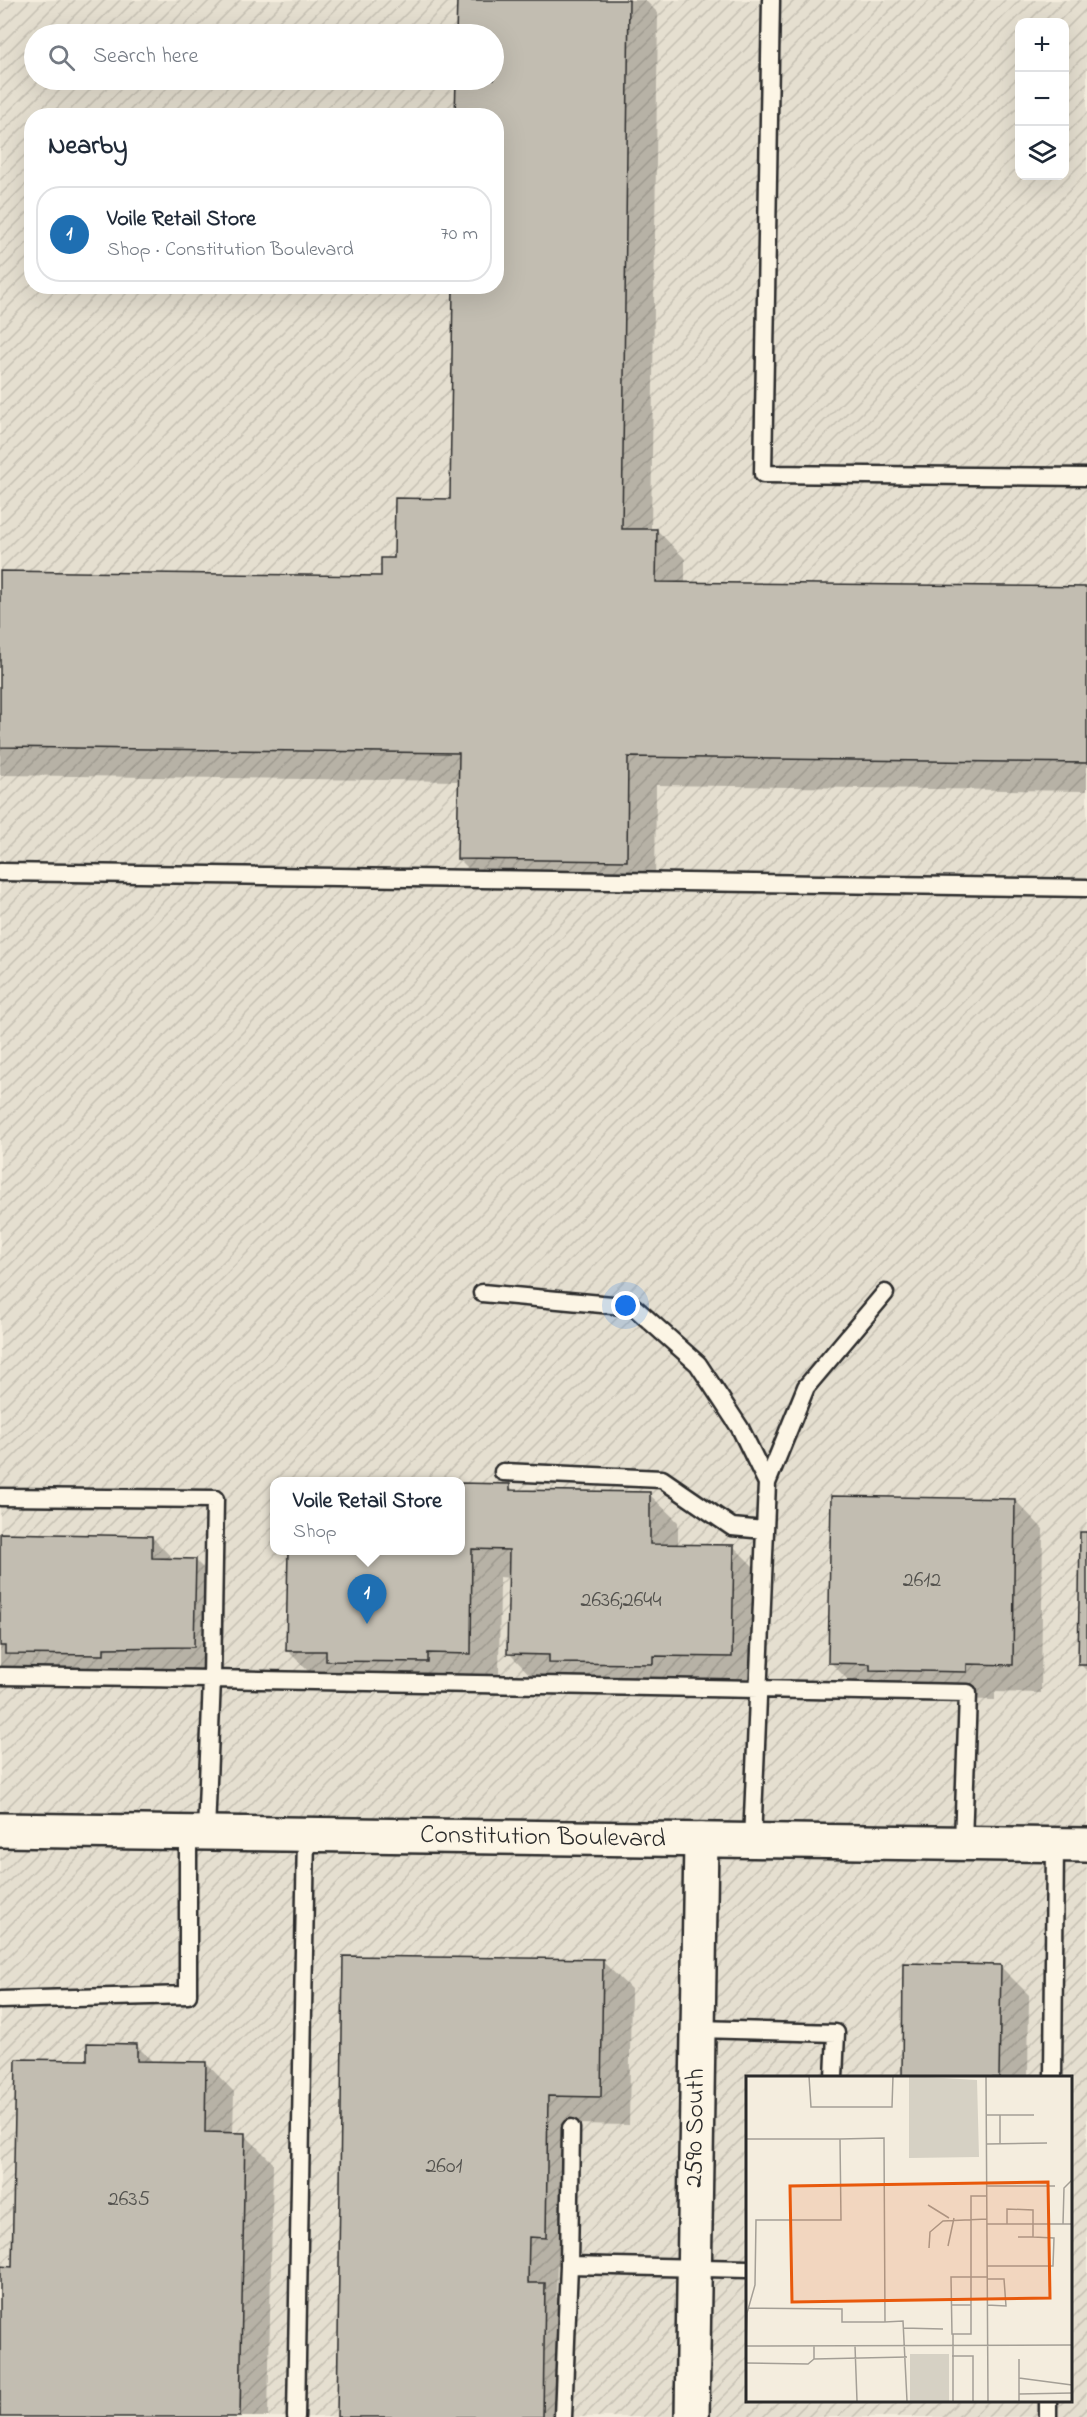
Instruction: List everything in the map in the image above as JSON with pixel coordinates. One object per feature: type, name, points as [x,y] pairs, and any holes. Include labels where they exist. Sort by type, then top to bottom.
[{"type":"street","name":"Constitution Boulevard","points":[[0,1830],[1071,1845]]},
{"type":"street","name":"2590 South","points":[[692,2417],[701,1840]]},
{"type":"lane","points":[[771,0],[763,474],[1087,477]]},
{"type":"lane","points":[[0,872],[1087,888]]},
{"type":"lane","points":[[482,1293],[634,1307],[698,1364],[740,1428],[767,1483]]},
{"type":"lane","points":[[752,1841],[767,1483],[806,1387],[885,1293]]},
{"type":"lane","points":[[503,1472],[662,1479],[732,1527],[764,1530]]},
{"type":"lane","points":[[0,1497],[215,1499],[212,1679],[197,1833],[188,1995],[0,2000]]},
{"type":"lane","points":[[0,1676],[968,1693],[963,1843]]},
{"type":"lane","points":[[296,2417],[306,1834]]},
{"type":"lane","points":[[1053,2076],[1071,1845]]},
{"type":"lane","points":[[698,2029],[836,2033],[834,2076]]},
{"type":"lane","points":[[563,2417],[569,2265],[571,2127]]},
{"type":"lane","points":[[569,2265],[746,2269]]},
{"type":"shaded area","points":[[0,0],[1087,0],[1087,2417],[0,2417]]},
{"type":"building","points":[[457,0],[629,0],[622,529],[657,529],[656,582],[1087,587],[1087,763],[628,757],[627,861],[457,859],[459,753],[0,747],[0,571],[381,576],[381,558],[394,558],[395,498],[450,499],[453,294],[504,294],[504,108],[455,108],[456,90],[504,90],[504,24],[456,24]]},
{"type":"building","points":[[465,1483],[510,1484],[510,1490],[650,1492],[650,1544],[734,1545],[732,1657],[653,1656],[653,1664],[549,1663],[549,1655],[507,1654],[509,1550],[472,1549],[471,1654],[428,1653],[428,1662],[326,1661],[326,1651],[286,1651],[288,1555],[465,1555]]},
{"type":"building","points":[[831,1496],[1015,1499],[1013,1665],[967,1664],[967,1672],[870,1670],[870,1664],[828,1663]]},
{"type":"building","points":[[1080,1532],[1087,1532],[1087,1665],[1078,1665]]},
{"type":"building","points":[[0,1533],[152,1536],[152,1558],[196,1559],[194,1647],[104,1648],[104,1655],[5,1654],[5,1646],[0,1646]]},
{"type":"building","points":[[343,1956],[603,1959],[601,2097],[548,2096],[546,2238],[529,2237],[528,2283],[545,2283],[543,2417],[337,2417]]},
{"type":"building","points":[[903,1963],[1001,1965],[999,2076],[902,2076]]},
{"type":"building","points":[[87,2043],[137,2044],[137,2061],[206,2062],[205,2132],[245,2133],[240,2417],[0,2417],[0,2266],[12,2267],[16,2059],[87,2060]]},
{"type":"place","name":"Voile Retail Store","points":[[367,1624]]}]
